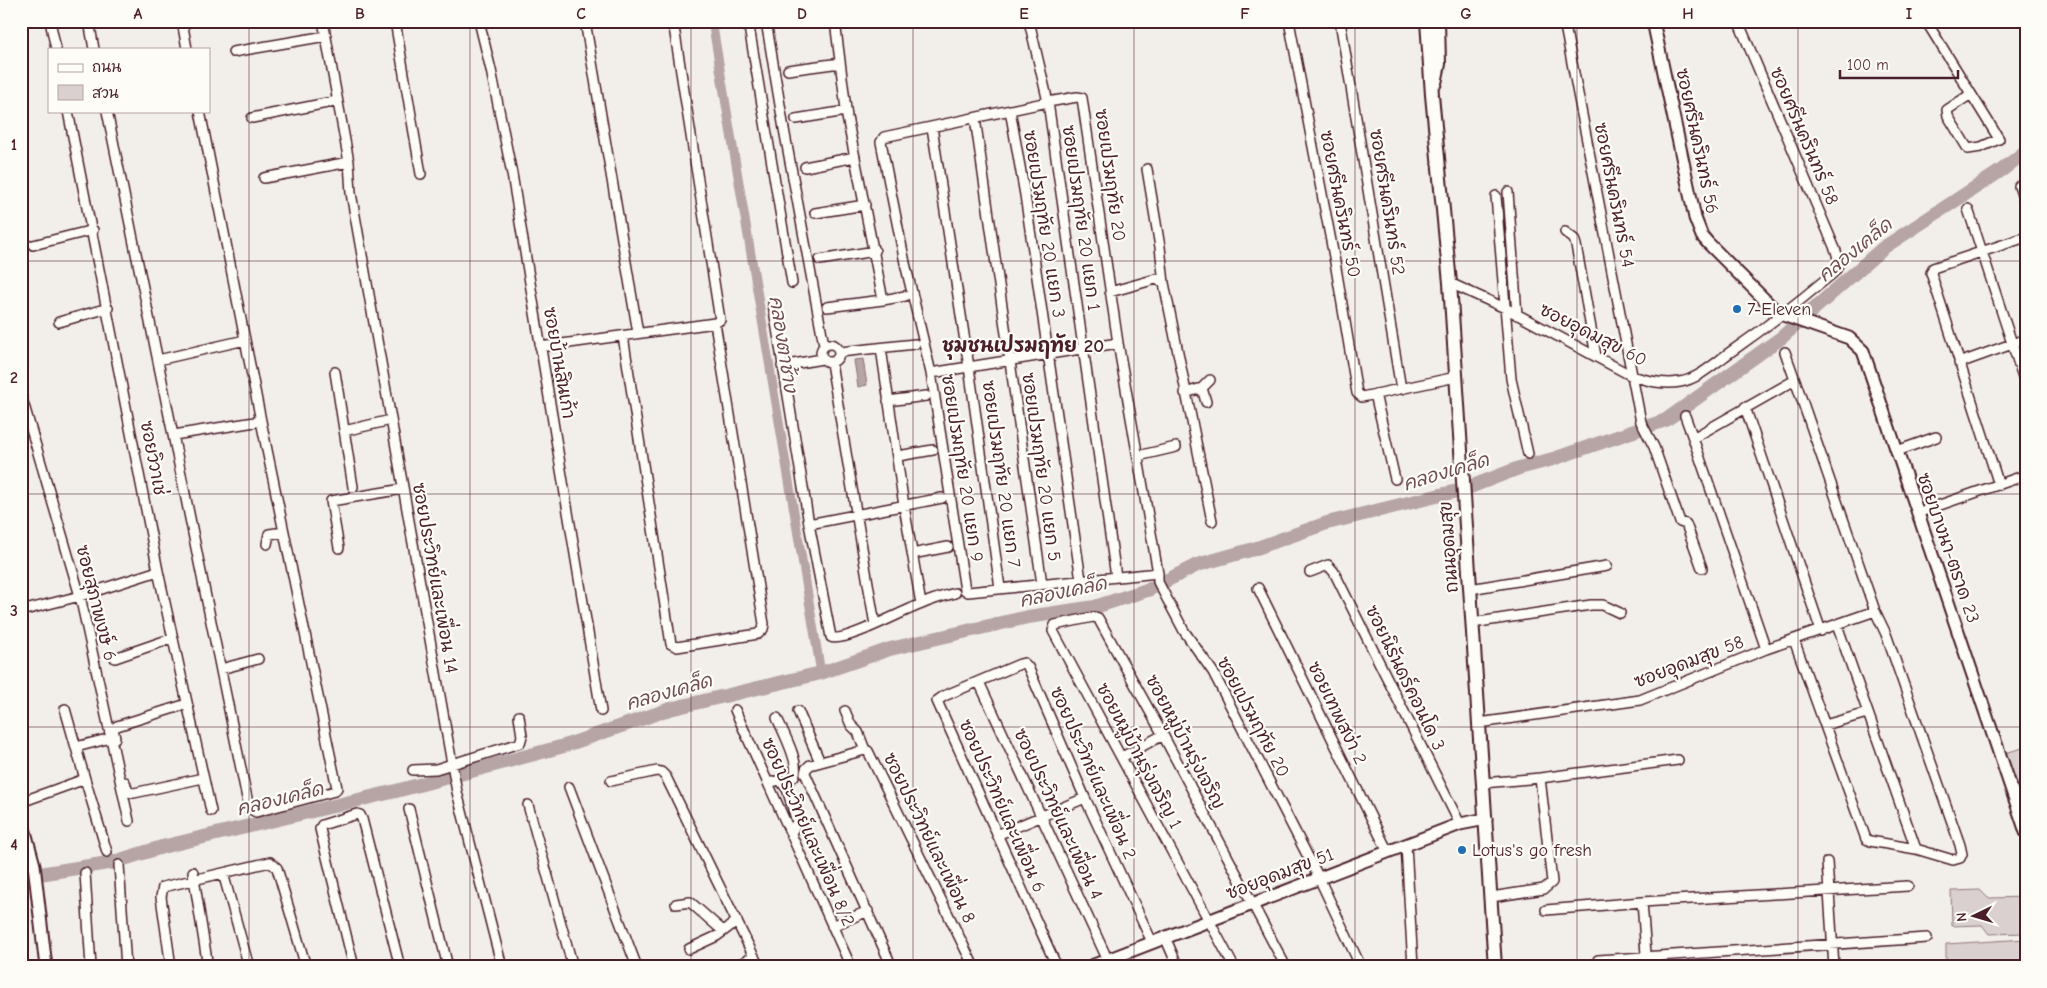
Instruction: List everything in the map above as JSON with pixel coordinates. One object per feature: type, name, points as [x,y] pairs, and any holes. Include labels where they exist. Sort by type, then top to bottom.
[{"type":"main road","name":"ถนนอุดมสุข","points":[[1420,21],[1424,69],[1432,95]]},
{"type":"main road","name":"ถนนอุดมสุข","points":[[1427,21],[1450,283],[1495,967]]},
{"type":"main road","name":"ถนนอุดมสุข","points":[[1432,95],[1438,74],[1438,21]]},
{"type":"street","points":[[50,21],[56,48]]},
{"type":"street","points":[[88,21],[94,48]]},
{"type":"street","points":[[182,21],[188,48]]},
{"type":"street","name":"ซอยประวิทย์และเพื่อน 14","points":[[323,21],[349,162],[351,193],[456,792],[502,967]]},
{"type":"street","points":[[395,21],[421,174]]},
{"type":"street","name":"ซอยบ้านสินเก้า","points":[[478,21],[492,70],[512,174],[602,711]]},
{"type":"street","points":[[585,21],[638,333]]},
{"type":"street","points":[[540,347],[715,323],[720,320],[673,21]]},
{"type":"street","points":[[748,21],[792,283]]},
{"type":"street","points":[[766,21],[824,345],[821,352],[826,361],[856,515],[874,625]]},
{"type":"street","points":[[782,22],[786,21]]},
{"type":"street","points":[[835,21],[846,111],[875,251],[883,300]]},
{"type":"street","name":"ซอยเปรมฤทัย 20 แยก 1","points":[[1029,21],[1048,102],[1116,577]]},
{"type":"street","name":"ซอยศรีนครินทร์ 50","points":[[1290,21],[1335,262],[1357,394],[1362,396],[1376,394]]},
{"type":"street","name":"ซอยศรีนครินทร์ 52","points":[[1340,21],[1401,388]]},
{"type":"street","name":"ซอยศรีนครินทร์ 54","points":[[1564,21],[1641,422],[1644,432],[1654,447],[1680,522],[1686,524],[1702,568]]},
{"type":"street","name":"ซอยศรีนครินทร์ 56","points":[[1653,21],[1698,228],[1708,243],[1774,309],[1787,317]]},
{"type":"street","name":"ซอยศรีนครินทร์ 58","points":[[1738,21],[1836,252],[1838,264]]},
{"type":"street","points":[[1926,21],[1972,94],[1999,138],[1981,147],[1968,149],[1948,116],[1947,110],[1972,94]]},
{"type":"street","points":[[234,52],[326,36]]},
{"type":"street","points":[[788,70],[840,63]]},
{"type":"street","name":"ซอยเปรมฤทัย 20","points":[[881,142],[884,137],[1048,102],[1077,97],[1082,100],[1118,343],[1159,581],[1184,630],[1213,672],[1319,878],[1361,967]]},
{"type":"street","points":[[252,118],[337,101]]},
{"type":"street","name":"ซอยเปรมฤทัย 20 แยก 3","points":[[1010,110],[1081,580]]},
{"type":"street","points":[[796,118],[846,111]]},
{"type":"street","name":"ซอยวิวาเช่","points":[[68,112],[93,230],[158,571],[210,811]]},
{"type":"street","points":[[107,112],[249,808],[256,812],[336,791],[337,786],[261,422],[200,112]]},
{"type":"street","name":"ซอยเปรมฤทัย 20 แยก 5","points":[[975,118],[1042,584]]},
{"type":"street","name":"ซอยเปรมฤทัย 20 แยก 7","points":[[932,127],[969,367],[1000,588]]},
{"type":"street","name":"ซอยเปรมฤทัย 20 แยก 9","points":[[881,142],[905,263],[931,373],[964,588],[968,592],[1000,588]]},
{"type":"street","points":[[805,166],[855,157]]},
{"type":"street","points":[[264,178],[349,162]]},
{"type":"street","points":[[1147,169],[1164,283],[1212,521]]},
{"type":"street","points":[[2019,186],[2026,207]]},
{"type":"street","points":[[1508,192],[1518,315]]},
{"type":"street","points":[[1496,196],[1511,379],[1528,454]]},
{"type":"street","points":[[815,213],[865,205]]},
{"type":"street","points":[[1968,209],[2026,386]]},
{"type":"street","points":[[33,245],[93,230]]},
{"type":"street","points":[[1565,232],[1574,239],[1576,245],[1596,356]]},
{"type":"street","points":[[1999,485],[1930,273],[1933,268],[2026,237]]},
{"type":"street","points":[[820,260],[875,251]]},
{"type":"street","name":"ซอยอุดมสุข 60","points":[[1450,283],[1518,315],[1632,376],[1651,382],[1669,383],[1688,380],[1787,317],[1837,269],[1838,264]]},
{"type":"street","points":[[1110,292],[1156,279],[1164,283]]},
{"type":"street","points":[[827,307],[905,296]]},
{"type":"street","points":[[772,304],[809,524],[831,637],[838,639],[921,604],[955,592]]},
{"type":"street","points":[[59,322],[108,308]]},
{"type":"street","name":"ซอยบางนา-ตราด 23","points":[[1787,317],[1850,338],[1863,350],[2026,832]]},
{"type":"street","points":[[623,336],[671,644],[677,647],[758,634],[764,624],[715,323]]},
{"type":"street","points":[[1959,362],[2026,339]]},
{"type":"street","points":[[158,360],[245,340]]},
{"type":"street","points":[[931,373],[1118,343]]},
{"type":"street","points":[[824,345],[834,344],[840,352]]},
{"type":"street","points":[[840,352],[915,344]]},
{"type":"street","points":[[881,348],[904,506],[921,604]]},
{"type":"street","points":[[782,366],[836,361],[840,352]]},
{"type":"street","points":[[1785,352],[1875,611],[1886,634],[1923,734],[1960,845],[1962,854],[1960,858],[1953,860],[1916,848],[1870,841],[1866,838],[1794,640]]},
{"type":"street","points":[[335,372],[353,487]]},
{"type":"street","points":[[1395,479],[1376,394],[1456,377]]},
{"type":"street","points":[[1185,393],[1202,388],[1210,380]]},
{"type":"street","points":[[1693,438],[1795,380]]},
{"type":"street","points":[[1202,388],[1206,402]]},
{"type":"street","name":"ซอยสุภาพงษ์ 6","points":[[21,395],[80,596],[129,821]]},
{"type":"street","points":[[888,400],[926,396]]},
{"type":"street","points":[[1745,407],[1821,631]]},
{"type":"street","points":[[1685,416],[1766,649]]},
{"type":"street","points":[[344,431],[391,420]]},
{"type":"street","points":[[174,435],[261,422]]},
{"type":"street","points":[[1897,451],[1936,437]]},
{"type":"street","points":[[1138,456],[1176,447]]},
{"type":"street","points":[[898,456],[933,450]]},
{"type":"street","points":[[1917,512],[2026,475]]},
{"type":"street","points":[[339,548],[331,501],[403,489]]},
{"type":"street","points":[[809,524],[942,498]]},
{"type":"street","points":[[268,544],[269,534],[284,532]]},
{"type":"street","points":[[912,554],[948,547]]},
{"type":"street","name":"ซอยนิรันดร์คอนโด 3","points":[[1310,572],[1328,565],[1334,572],[1460,824]]},
{"type":"street","points":[[1470,589],[1607,566]]},
{"type":"street","points":[[21,611],[80,596],[158,571]]},
{"type":"street","points":[[1000,588],[1116,577],[1159,581]]},
{"type":"street","name":"ซอยเทพสง่า 2","points":[[1258,588],[1388,852]]},
{"type":"street","points":[[1472,623],[1591,605],[1603,605],[1620,613]]},
{"type":"street","name":"ซอยอุดมสุข 58","points":[[1479,723],[1640,700],[1766,649],[1875,611]]},
{"type":"street","name":"ซอยหมู่บ้านรุ่งเจริญ","points":[[1075,620],[1092,617],[1098,618],[1163,735],[1286,967]]},
{"type":"street","name":"ซอยหมู่บ้านรุ่งเจริญ 1","points":[[1075,620],[1055,624],[1053,631],[1234,967]]},
{"type":"street","points":[[1837,625],[1916,848]]},
{"type":"street","points":[[115,658],[173,638]]},
{"type":"street","points":[[221,669],[258,659]]},
{"type":"street","name":"ซอยประวิทย์และเพื่อน 2","points":[[979,682],[1013,666],[1024,663],[1026,665],[1152,942]]},
{"type":"street","name":"ซอยประวิทย์และเพื่อน 4","points":[[979,682],[1109,963]]},
{"type":"street","name":"ซอยประวิทย์และเพื่อน 6","points":[[979,682],[944,696],[937,701],[1057,967]]},
{"type":"street","points":[[187,704],[117,726],[113,729],[115,741],[128,792],[134,793],[203,778]]},
{"type":"street","points":[[65,710],[107,852]]},
{"type":"street","name":"ซอยประวิทย์และเพื่อน 8/2","points":[[735,710],[850,967]]},
{"type":"street","points":[[798,711],[820,762],[806,768],[806,776],[892,967]]},
{"type":"street","points":[[845,711],[851,725],[858,732],[865,750]]},
{"type":"street","points":[[1825,725],[1868,713]]},
{"type":"street","points":[[413,770],[428,770],[452,765],[520,743],[522,736],[519,716]]},
{"type":"street","points":[[776,718],[794,756],[796,767],[794,775],[785,784]]},
{"type":"street","points":[[1122,757],[1163,735]]},
{"type":"street","points":[[76,747],[111,738]]},
{"type":"street","name":"ซอยประวิทย์และเพื่อน 8","points":[[820,762],[865,750],[868,751],[974,967]]},
{"type":"street","points":[[1484,783],[1540,778],[1678,760]]},
{"type":"street","points":[[611,781],[653,772],[661,772],[663,774],[760,967]]},
{"type":"street","points":[[1491,898],[1544,890],[1552,882],[1540,778]]},
{"type":"street","points":[[21,802],[84,779]]},
{"type":"street","points":[[768,783],[777,779],[785,784],[797,822],[791,833]]},
{"type":"street","points":[[569,787],[637,967]]},
{"type":"street","points":[[997,835],[1085,798]]},
{"type":"street","points":[[528,805],[573,967]]},
{"type":"street","points":[[409,808],[448,967]]},
{"type":"street","points":[[354,967],[320,829],[322,825],[357,814],[360,815],[400,967]]},
{"type":"street","points":[[21,817],[34,865],[46,967]]},
{"type":"street","name":"ซอยอุดมสุข 51","points":[[1088,967],[1109,963],[1152,942],[1460,824],[1486,819]]},
{"type":"street","points":[[1406,845],[1413,967]]},
{"type":"street","points":[[171,967],[161,892],[163,887],[194,876],[223,873],[270,862],[277,868],[306,967]]},
{"type":"street","points":[[1827,862],[1834,967]]},
{"type":"street","points":[[119,865],[126,967]]},
{"type":"street","points":[[85,873],[91,967]]},
{"type":"street","points":[[223,873],[249,967]]},
{"type":"street","points":[[194,876],[208,967]]},
{"type":"street","points":[[1546,910],[1642,902],[1908,886]]},
{"type":"street","points":[[676,904],[690,902],[723,931]]},
{"type":"street","points":[[1642,902],[1647,967]]},
{"type":"street","points":[[832,926],[868,911]]},
{"type":"street","points":[[689,949],[717,936],[737,921]]},
{"type":"street","points":[[1165,937],[1178,967]]},
{"type":"street","points":[[1598,960],[1927,938]]},
{"type":"street","points":[[735,967],[754,956]]},
{"type":"green space","points":[[2026,747],[2026,780],[2016,783],[2005,753]]},
{"type":"green space","points":[[1980,890],[1988,898],[2026,897],[2026,933],[1989,934],[1982,925],[1952,926],[1951,891]]},
{"type":"green space","points":[[2026,939],[2026,967],[1946,967],[1946,944]]},
{"type":"shaded area","points":[[863,359],[867,385],[858,387],[854,360]]},
{"type":"waterway","name":"คลองตาช้าง","points":[[712,21],[821,673]]},
{"type":"waterway","name":"คลองเคล็ด","points":[[21,877],[114,862],[162,847],[396,791],[564,746],[670,709],[821,673],[890,649],[1028,617],[1095,607],[1150,589],[1197,565],[1254,549],[1327,523],[1465,489],[1519,468],[1553,459],[1666,420],[1781,338],[1883,248],[2002,170],[2026,151]]},
{"type":"place","name":"7-Eleven","points":[[1737,309]]},
{"type":"place","name":"Lotus's go fresh","points":[[1462,850]]},
{"type":"district","name":"ชุมชนเปรมฤทัย 20","points":[[1023,346]]}]
